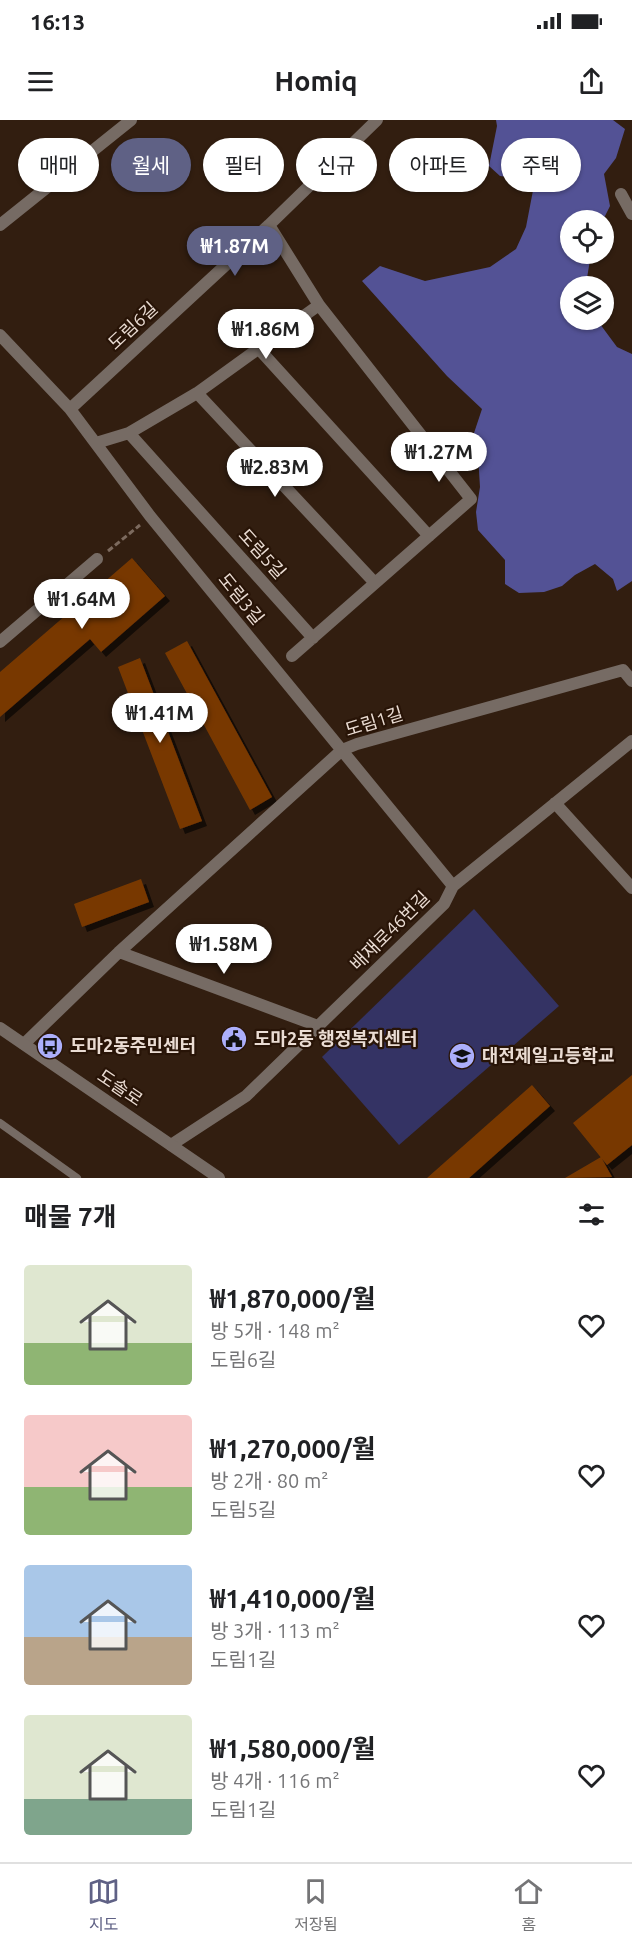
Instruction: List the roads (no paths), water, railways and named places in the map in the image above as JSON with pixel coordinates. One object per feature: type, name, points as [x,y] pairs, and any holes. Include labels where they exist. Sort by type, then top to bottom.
[{"type":"street","points":[[0,225],[131,120]]},
{"type":"street","name":"도림6길","points":[[70,409],[269,225],[377,120]]},
{"type":"street","points":[[621,194],[632,214]]},
{"type":"street","points":[[269,225],[319,305],[471,499],[292,656]]},
{"type":"street","points":[[96,443],[129,433],[197,393],[319,305]]},
{"type":"street","name":"도림3길","points":[[0,335],[70,409],[150,516],[453,886]]},
{"type":"street","points":[[258,348],[429,536]]},
{"type":"street","points":[[197,393],[375,583]]},
{"type":"street","name":"도림5길","points":[[129,433],[313,638]]},
{"type":"street","points":[[0,642],[97,560]]},
{"type":"street","name":"도림1길","points":[[24,1044],[119,952],[342,750],[623,670],[632,681]]},
{"type":"street","name":"배재로46번길","points":[[171,1146],[246,1096],[444,904],[453,886],[632,741]]},
{"type":"street","points":[[555,803],[632,888]]},
{"type":"street","points":[[119,952],[318,1026]]},
{"type":"street","name":"도솔로","points":[[0,1028],[219,1178]]},
{"type":"lane","points":[[0,1123],[77,1178]]},
{"type":"place","name":"도마2동 행정복지센터","points":[[234,1039]]},
{"type":"place","name":"도마2동주민센터","points":[[50,1046]]},
{"type":"place","name":"대전제일고등학교","points":[[462,1056]]}]
